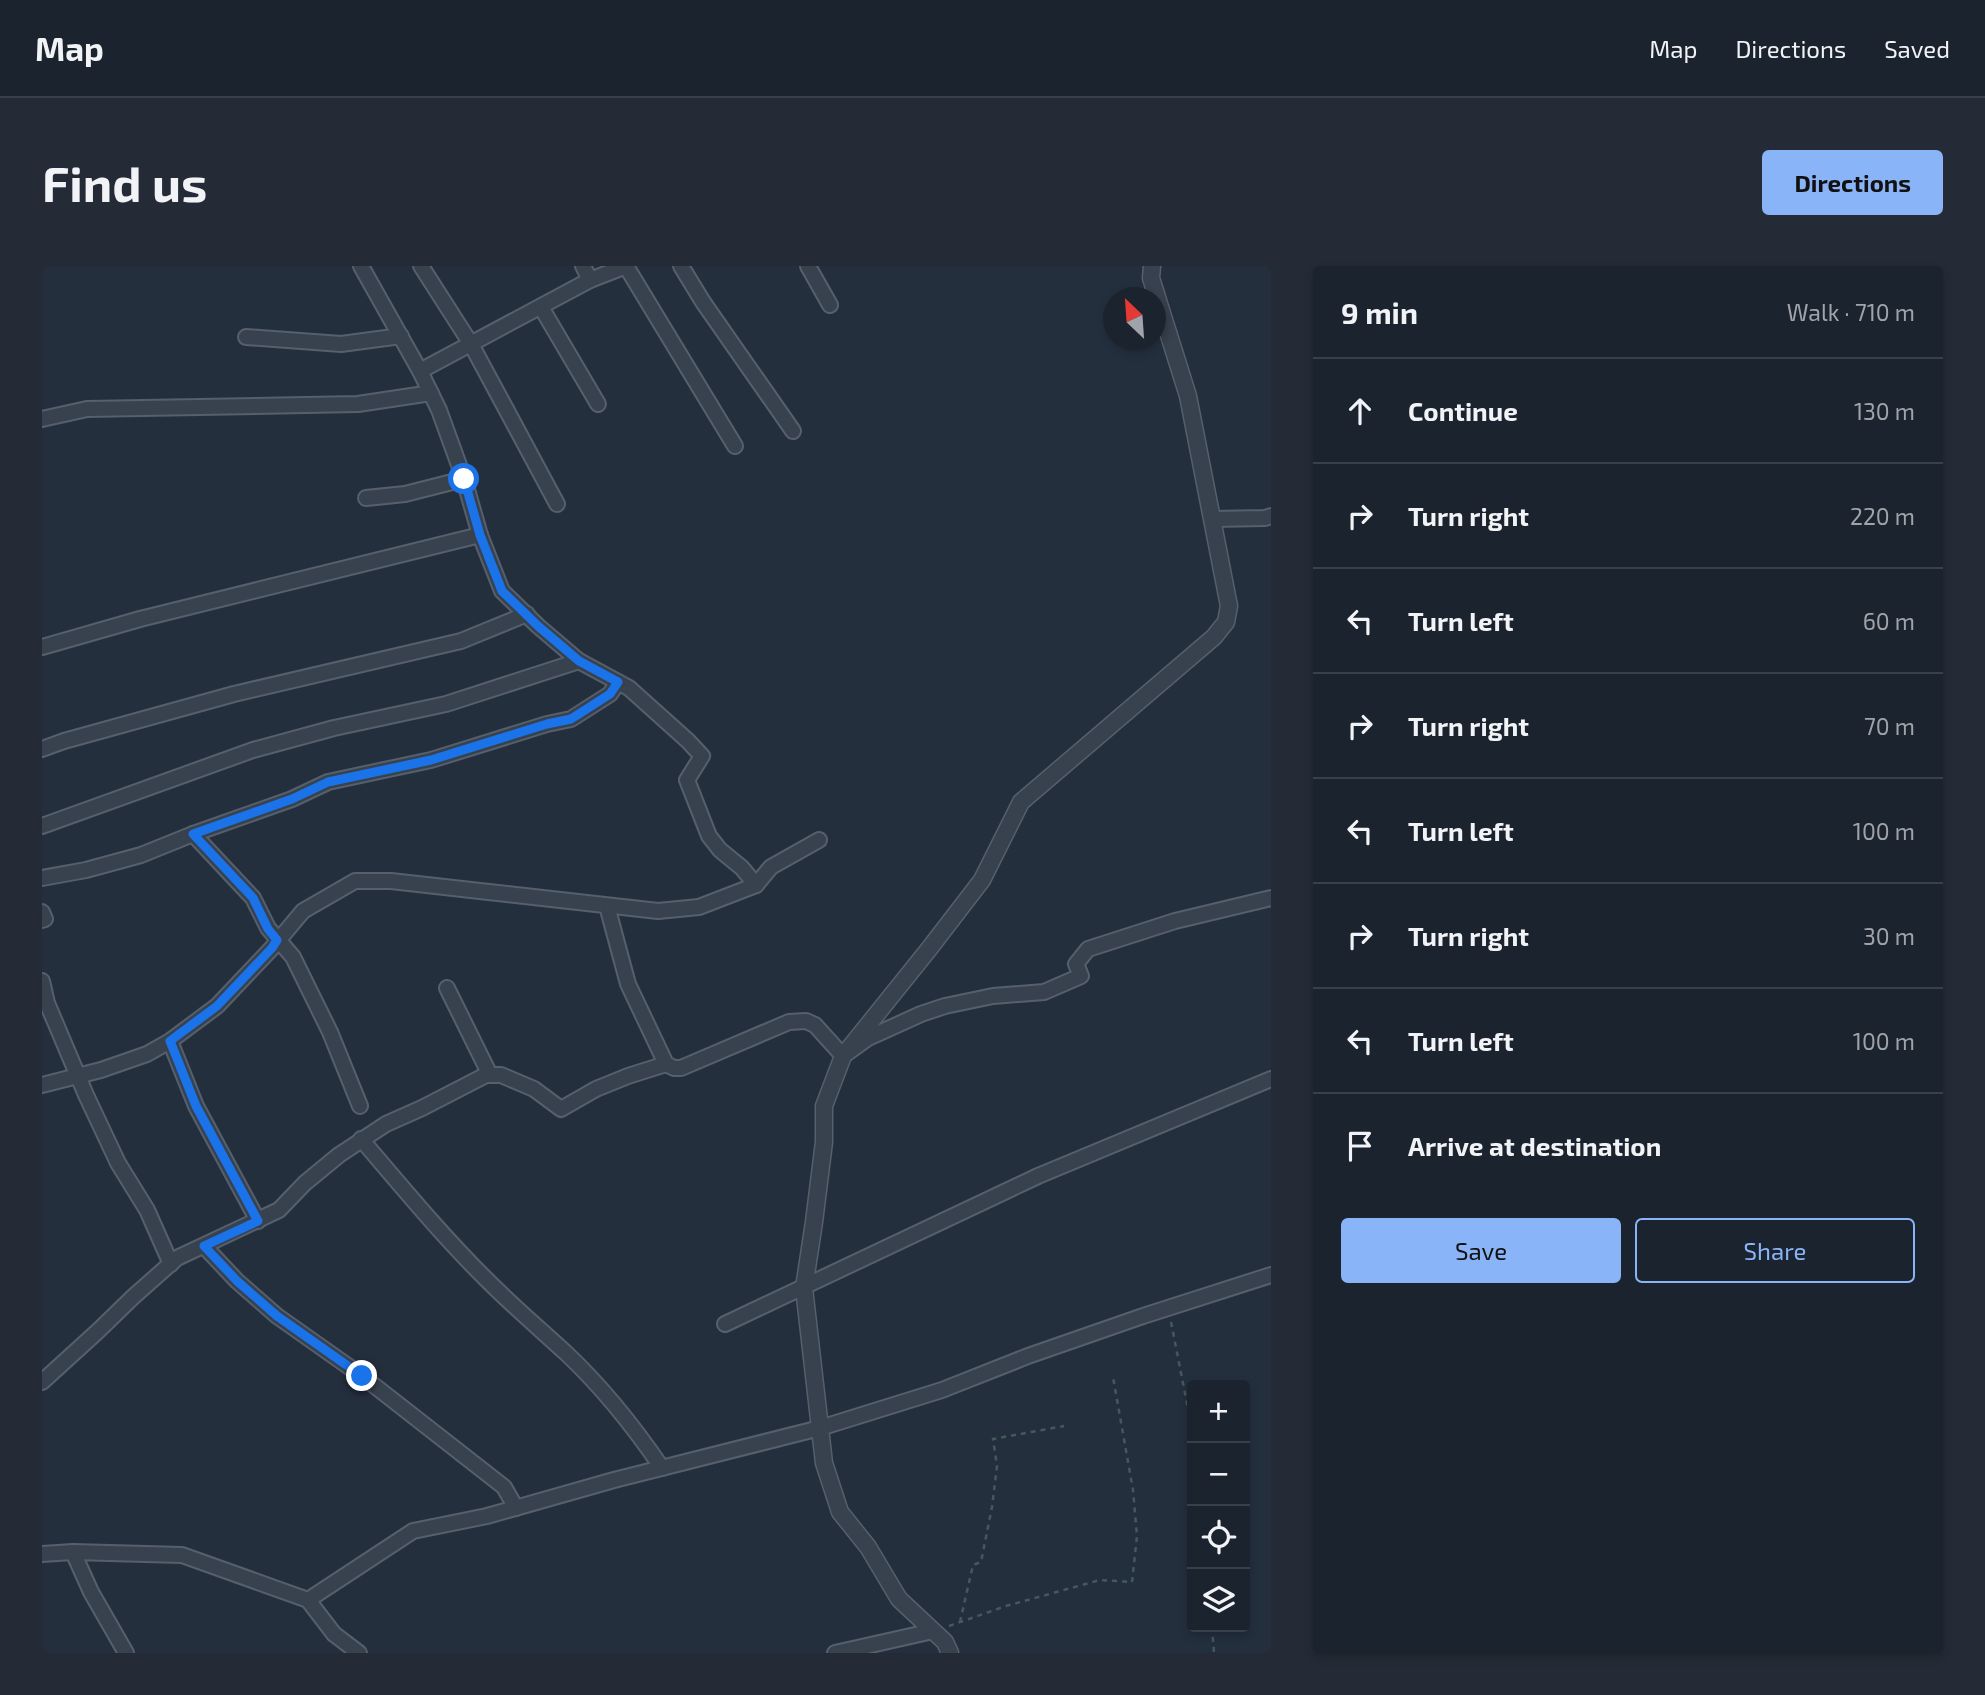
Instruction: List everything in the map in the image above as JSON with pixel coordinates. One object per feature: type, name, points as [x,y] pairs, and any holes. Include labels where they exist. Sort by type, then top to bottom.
[{"type":"street","points":[[362,266],[439,411],[464,479],[480,535],[502,591],[579,661],[629,688],[702,756],[687,780],[709,836],[756,885]]},
{"type":"street","points":[[421,266],[471,344],[558,504]]},
{"type":"street","points":[[583,266],[590,280]]},
{"type":"street","points":[[420,371],[590,280],[626,266],[735,446]]},
{"type":"street","points":[[681,266],[793,431]]},
{"type":"street","points":[[808,266],[830,305]]},
{"type":"street","points":[[950,1653],[945,1642],[899,1599],[868,1547],[840,1511],[824,1463],[804,1288],[824,1142],[824,1106],[842,1056],[982,880],[1021,802],[1214,637],[1226,622],[1229,606],[1188,396],[1150,278],[1152,266]]},
{"type":"street","points":[[541,307],[598,404]]},
{"type":"street","points":[[246,337],[341,344],[401,336]]},
{"type":"street","points":[[42,419],[87,409],[358,404],[431,393]]},
{"type":"street","points":[[366,498],[405,494],[464,479]]},
{"type":"street","points":[[1212,519],[1271,516]]},
{"type":"street","points":[[42,648],[140,619],[480,535]]},
{"type":"street","points":[[42,750],[64,741],[234,694],[461,642],[527,614]]},
{"type":"street","points":[[42,826],[253,750],[334,728],[446,704],[579,661]]},
{"type":"street","points":[[42,878],[86,870],[141,855],[292,799],[328,782],[431,760],[571,719],[610,694],[618,682]]},
{"type":"street","points":[[193,834],[253,898],[268,929],[293,957],[330,1031],[359,1106]]},
{"type":"street","points":[[42,1085],[147,1054],[170,1041],[217,1006],[303,911],[355,881],[391,881],[658,911],[699,908],[756,885],[771,867],[819,840]]},
{"type":"street","points":[[842,1056],[868,1038],[921,1014],[993,996],[1044,992],[1081,976],[1076,964],[1088,949],[1175,921],[1271,898]]},
{"type":"street","points":[[607,906],[628,984],[666,1064]]},
{"type":"street","points":[[42,912],[45,919],[42,920]]},
{"type":"street","points":[[42,981],[47,1003],[86,1095],[118,1163],[147,1210],[171,1264]]},
{"type":"street","points":[[447,988],[490,1075]]},
{"type":"street","points":[[42,1382],[177,1258],[279,1210],[305,1183],[361,1139],[486,1075],[501,1075],[534,1089],[561,1110],[607,1085],[666,1064],[681,1068],[789,1022],[806,1021],[815,1025],[842,1056]]},
{"type":"street","points":[[170,1041],[196,1106],[258,1221]]},
{"type":"street","points":[[725,1324],[1038,1176],[1271,1079]]},
{"type":"street","points":[[361,1139],[440,1232],[604,1392],[662,1468]]},
{"type":"street","points":[[204,1246],[237,1281],[277,1316],[362,1376],[504,1487],[516,1508]]},
{"type":"street","points":[[308,1600],[413,1531],[487,1516],[820,1427],[942,1390],[1028,1356],[1271,1275]]},
{"type":"street","points":[[73,1552],[91,1592],[126,1653]]},
{"type":"street","points":[[42,1554],[73,1552],[182,1555],[308,1600],[334,1634],[359,1653]]},
{"type":"street","points":[[835,1653],[933,1631]]},
{"type":"path","points":[[1168,1308],[1187,1404]]},
{"type":"path","points":[[933,1631],[1006,1606],[1100,1580],[1132,1582],[1137,1536],[1133,1490],[1113,1377]]},
{"type":"path","points":[[960,1622],[973,1565],[981,1562],[992,1507],[998,1466],[993,1439],[1064,1426]]},
{"type":"path","points":[[1212,1632],[1214,1653]]},
{"type":"route","points":[[362,1376],[277,1316],[237,1281],[204,1246],[258,1221],[196,1106],[170,1041],[217,1006],[277,940],[268,929],[253,898],[193,834],[292,799],[328,782],[431,760],[571,719],[610,694],[618,682],[579,661],[502,591],[480,535],[464,479]]}]
